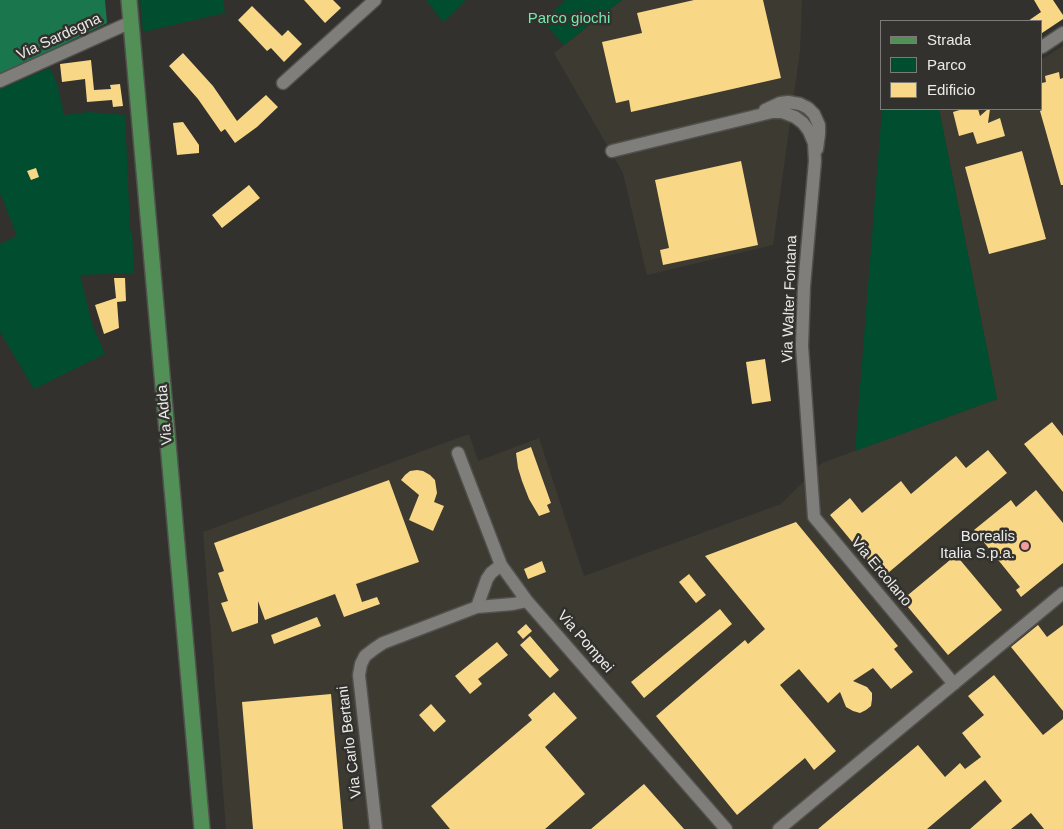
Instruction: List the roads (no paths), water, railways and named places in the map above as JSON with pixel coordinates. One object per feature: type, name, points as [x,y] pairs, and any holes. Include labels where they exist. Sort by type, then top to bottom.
[{"type":"main road","name":"Via Adda","points":[[129,0],[202,829]]},
{"type":"street","points":[[283,83],[375,0]]},
{"type":"street","name":"Via Sardegna","points":[[0,81],[131,22]]},
{"type":"street","points":[[1043,46],[1063,33]]},
{"type":"street","name":"Via Walter Fontana","points":[[612,151],[754,116],[786,102],[797,103],[808,108],[816,117],[819,139],[815,161],[804,286],[802,346],[811,469]]},
{"type":"street","name":"Via Pompei","points":[[458,452],[500,565],[527,601],[726,829]]},
{"type":"street","name":"Via Ercolano","points":[[811,469],[814,517],[954,684]]},
{"type":"street","points":[[477,607],[487,578],[500,565]]},
{"type":"street","points":[[779,829],[1063,593]]},
{"type":"street","name":"Via Carlo Bertani","points":[[376,829],[359,675],[360,664],[366,656],[382,643],[477,607],[527,601]]},
{"type":"place","name":"Borealis Italia S.p.a.","points":[[1025,546]]},
{"type":"park label","name":"Parco giochi","points":[[569,19]]}]
